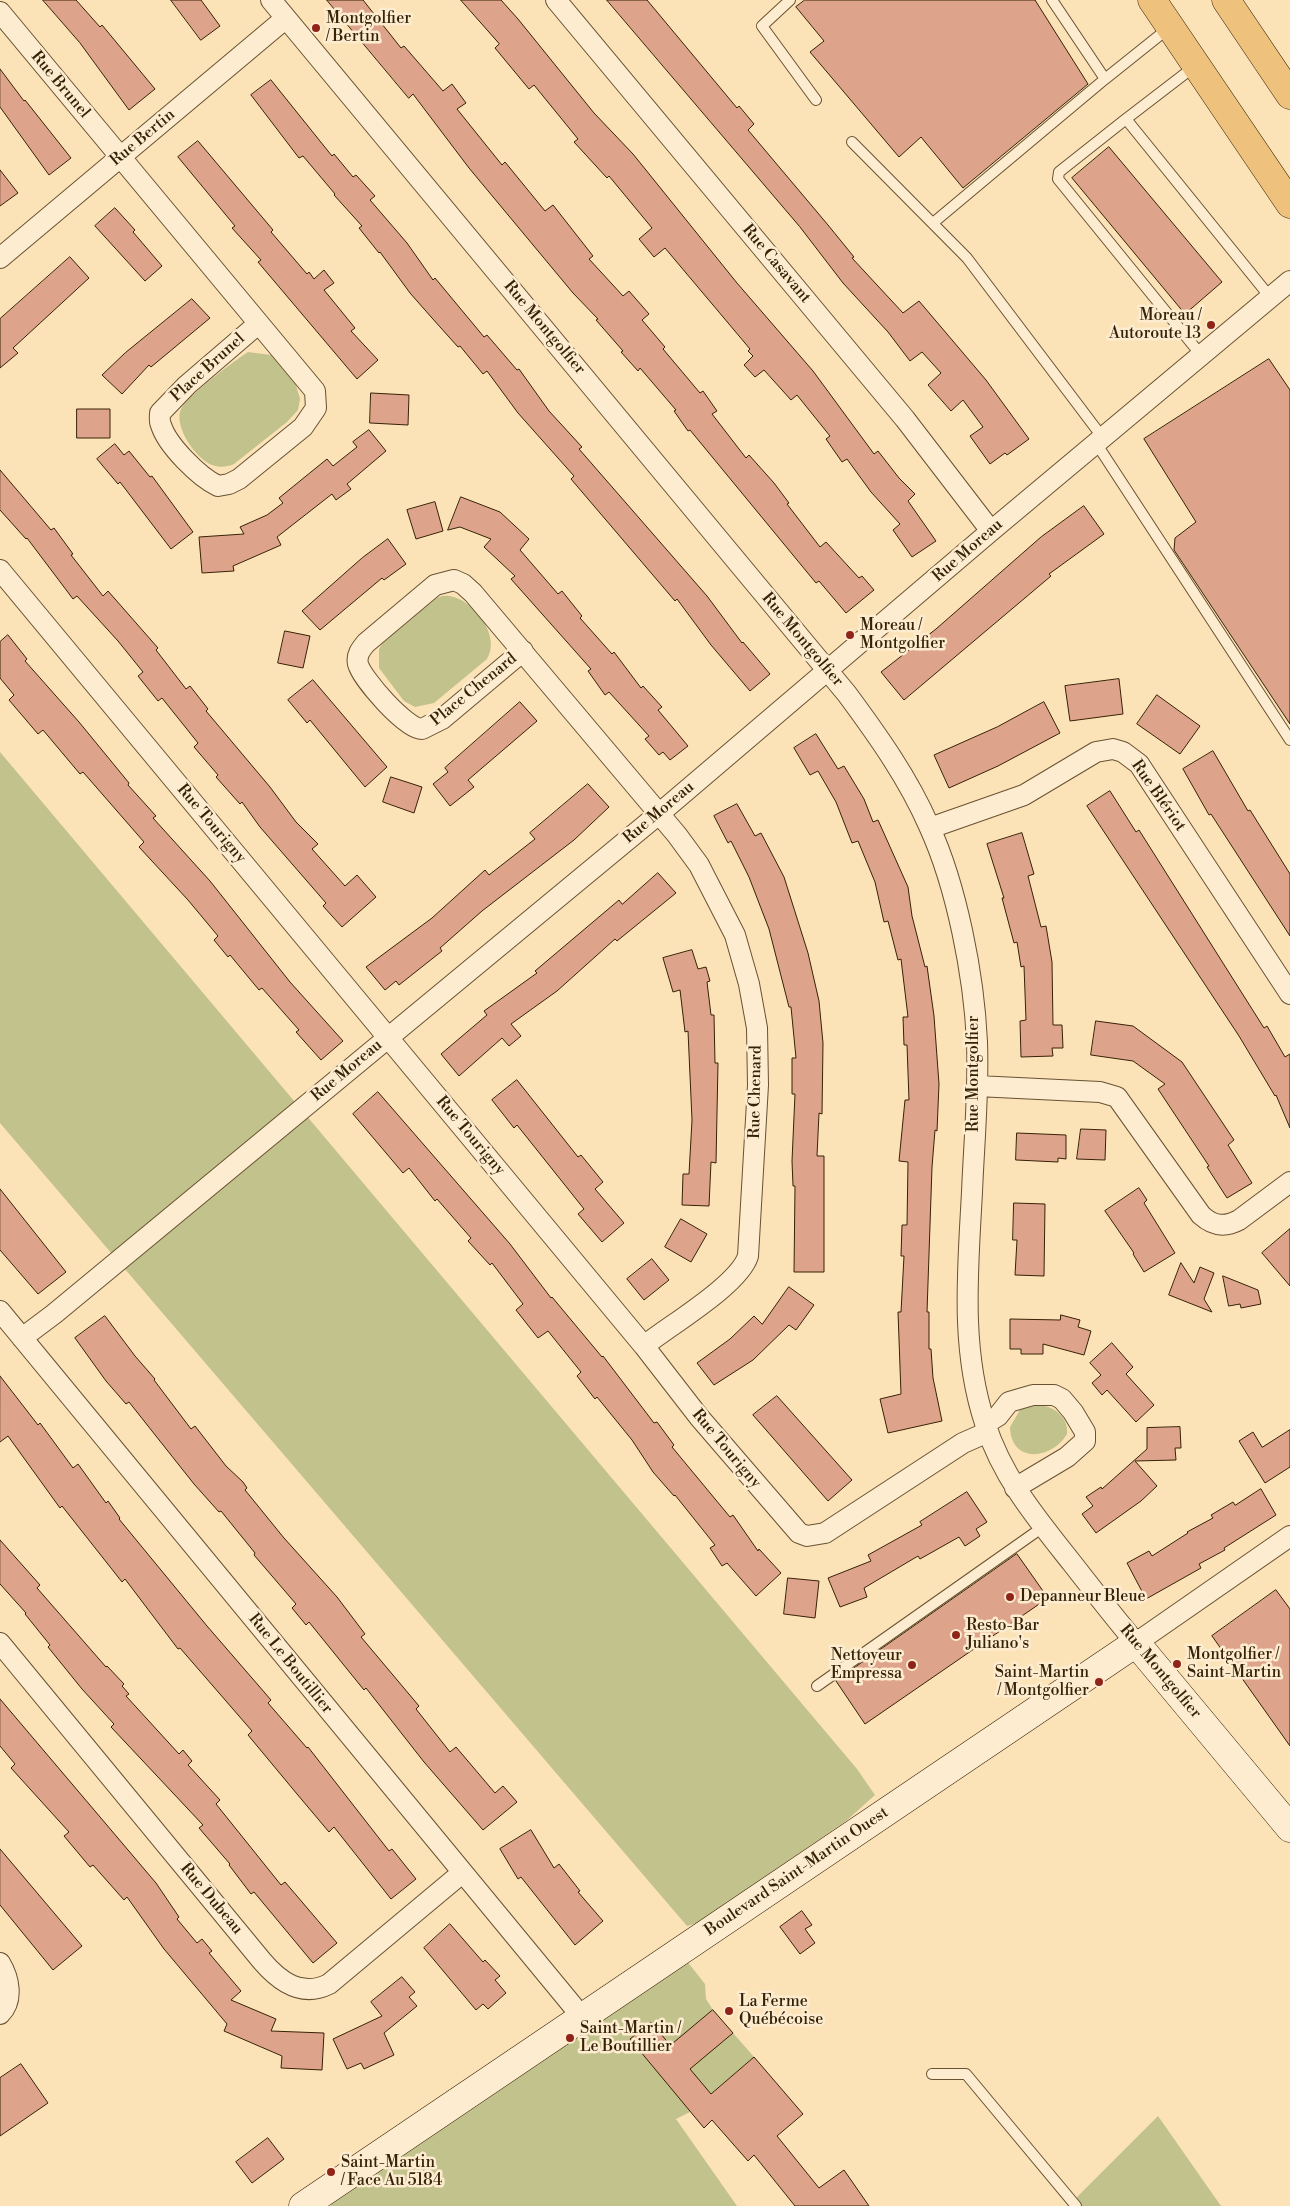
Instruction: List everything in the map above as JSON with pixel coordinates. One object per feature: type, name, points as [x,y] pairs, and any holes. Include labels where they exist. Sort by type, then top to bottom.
[{"type":"main road","points":[[1152,0],[1290,204]]},
{"type":"main road","points":[[1226,0],[1290,95]]},
{"type":"main road","name":"Rue Montgolfier","points":[[1136,1643],[1290,1828]]},
{"type":"main road","name":"Boulevard Saint-Martin Ouest","points":[[303,2206],[1136,1643]]},
{"type":"street","name":"Rue Montgolfier","points":[[271,0],[828,671],[890,754],[930,828],[955,904],[967,959],[975,1016],[977,1086],[968,1279],[968,1322],[972,1365],[987,1428],[1015,1488],[1043,1527],[1136,1643]]},
{"type":"street","name":"Rue Casavant","points":[[556,0],[905,419],[991,531]]},
{"type":"street","name":"Rue Brunel","points":[[0,12],[121,157]]},
{"type":"street","name":"Rue Bertin","points":[[0,258],[286,18]]},
{"type":"street","name":"Place Brunel","points":[[121,157],[258,324],[315,390],[316,408],[303,427],[239,479],[229,484],[218,486],[202,476],[172,444],[160,424],[160,413],[187,384],[258,324]]},
{"type":"street","name":"Rue Moreau","points":[[22,1338],[279,1129],[660,813],[991,531],[1290,281]]},
{"type":"street","name":"Rue Tourigny","points":[[0,570],[644,1346],[699,1417],[778,1511],[803,1536],[825,1533],[987,1428]]},
{"type":"street","name":"Place Chenard","points":[[523,651],[442,719],[422,730],[413,728],[400,718],[362,672],[358,662],[359,652],[372,638],[436,585],[454,580],[463,584],[523,651],[660,813]]},
{"type":"street","name":"Rue Blériot","points":[[930,828],[1024,795],[1096,752],[1113,749],[1123,752],[1139,764],[1290,994]]},
{"type":"street","name":"Rue Chenard","points":[[644,1346],[728,1284],[746,1264],[750,1233],[758,1085],[754,1008],[735,935],[699,865],[660,813]]},
{"type":"street","points":[[977,1086],[1100,1092],[1117,1097],[1200,1215],[1215,1225],[1231,1225],[1290,1182]]},
{"type":"street","name":"Rue Le Boutillier","points":[[0,1311],[582,2017]]},
{"type":"street","points":[[987,1428],[1010,1402],[1044,1393],[1062,1399],[1073,1412],[1085,1432],[1085,1440],[1075,1452],[1015,1488]]},
{"type":"street","name":"Boulevard Saint-Martin Ouest","points":[[1136,1643],[1290,1536]]},
{"type":"street","name":"Rue Dubeau","points":[[0,1644],[262,1960],[285,1983],[308,1990],[320,1988],[328,1984],[462,1873]]},
{"type":"street","points":[[0,1963],[7,1976],[9,1993],[7,2002],[0,2014]]},
{"type":"lane","points":[[790,0],[762,26],[816,100]]},
{"type":"lane","points":[[1052,0],[1105,79]]},
{"type":"lane","points":[[933,223],[1105,79],[1170,28]]},
{"type":"lane","points":[[1196,66],[1059,172],[1058,179],[1201,355]]},
{"type":"lane","points":[[1126,119],[1270,297]]},
{"type":"lane","points":[[852,142],[967,258],[1099,441],[1290,740]]},
{"type":"lane","points":[[817,1686],[1043,1527]]},
{"type":"lane","points":[[932,2074],[966,2074],[1076,2206]]},
{"type":"green space","points":[[248,352],[271,355],[296,385],[300,399],[298,410],[287,422],[234,464],[223,467],[215,466],[199,456],[183,433],[179,416],[181,409],[192,395],[222,370]]},
{"type":"green space","points":[[442,596],[462,601],[472,608],[487,627],[491,649],[487,659],[434,703],[415,707],[404,701],[379,668],[379,649],[382,644],[437,598]]},
{"type":"green space","points":[[0,752],[857,1769],[875,1795],[846,1821],[697,1923],[687,1926],[0,1123]]},
{"type":"green space","points":[[1037,1405],[1049,1407],[1059,1413],[1065,1422],[1067,1434],[1052,1449],[1043,1453],[1033,1454],[1017,1447],[1012,1439],[1010,1427],[1020,1410]]},
{"type":"green space","points":[[686,1960],[705,1984],[706,1999],[713,2010],[754,2057],[690,2112],[676,2119],[737,2206],[331,2206],[331,2203]]},
{"type":"green space","points":[[1158,2116],[1221,2206],[1068,2206]]},
{"type":"building","points":[[43,0],[76,0],[100,27],[102,25],[155,89],[129,110],[80,43]]},
{"type":"building","points":[[171,0],[201,0],[220,26],[201,40]]},
{"type":"building","points":[[327,0],[363,0],[401,48],[404,46],[443,91],[452,84],[466,103],[457,109],[502,165],[505,162],[545,211],[553,205],[593,256],[589,259],[623,296],[629,291],[649,314],[642,320],[665,347],[663,349],[700,393],[703,391],[717,411],[712,414],[746,458],[749,455],[774,483],[789,503],[787,504],[820,547],[826,542],[859,578],[862,576],[874,590],[846,613],[819,581],[816,583],[690,430],[688,431],[674,411],[676,410],[640,368],[638,371],[621,352],[623,351],[596,320],[598,319],[573,293],[469,168],[413,94],[409,98]]},
{"type":"building","points":[[461,0],[501,0],[518,19],[594,113],[633,154],[737,283],[813,371],[874,454],[878,451],[899,478],[915,494],[908,501],[936,541],[912,557],[893,530],[900,524],[871,492],[847,459],[842,462],[826,439],[830,436],[797,395],[791,400],[764,370],[755,377],[744,365],[753,356],[748,351],[750,349],[665,248],[654,257],[639,239],[652,228],[609,176],[607,178],[574,142],[578,139],[534,85],[529,89],[495,48],[499,44]]},
{"type":"building","points":[[607,0],[647,0],[737,108],[739,106],[754,124],[748,130],[854,257],[852,258],[903,313],[919,301],[986,380],[1029,439],[1007,455],[1005,453],[990,464],[970,436],[983,427],[963,400],[951,411],[928,385],[941,373],[922,352],[910,361],[888,332],[843,283],[800,227]]},
{"type":"building","points":[[805,0],[1035,0],[1088,84],[963,188],[921,137],[899,157],[810,52],[824,41],[796,7]]},
{"type":"building","points":[[0,69],[71,158],[49,175],[0,107]]},
{"type":"building","points":[[271,80],[332,156],[334,154],[353,177],[356,175],[375,196],[370,200],[407,243],[433,280],[435,278],[484,337],[487,335],[517,370],[519,369],[549,411],[582,447],[579,449],[707,596],[742,643],[770,674],[750,691],[711,645],[677,599],[675,601],[571,479],[574,476],[518,413],[487,371],[483,374],[460,346],[458,347],[432,318],[359,228],[362,226],[303,156],[299,158],[251,95]]},
{"type":"building","points":[[198,141],[273,230],[271,232],[307,274],[309,272],[314,279],[324,270],[334,283],[324,290],[355,328],[351,331],[378,360],[357,379],[258,262],[261,260],[232,228],[235,226],[178,157]]},
{"type":"building","points":[[1109,147],[1222,282],[1185,314],[1072,178]]},
{"type":"building","points":[[0,170],[18,193],[0,206]]},
{"type":"building","points":[[115,208],[135,230],[133,232],[162,266],[145,281],[95,226]]},
{"type":"building","points":[[70,257],[89,278],[13,348],[18,353],[0,368],[0,319]]},
{"type":"building","points":[[192,299],[210,318],[151,367],[149,365],[122,394],[102,375],[125,353]]},
{"type":"building","points":[[1269,359],[1290,390],[1290,724],[1174,550],[1175,538],[1196,522],[1144,439]]},
{"type":"building","points":[[371,393],[409,395],[408,425],[370,423]]},
{"type":"building","points":[[77,409],[110,409],[110,438],[77,438]]},
{"type":"building","points":[[369,430],[386,451],[347,484],[351,489],[336,500],[332,494],[277,537],[281,545],[233,566],[234,571],[202,573],[199,537],[244,534],[240,527],[267,515],[283,503],[279,498],[327,459],[333,466],[357,447],[353,442]]},
{"type":"building","points":[[115,444],[124,455],[129,451],[150,477],[152,476],[193,532],[171,549],[120,482],[118,484],[97,459]]},
{"type":"building","points":[[0,470],[51,530],[54,528],[73,554],[71,555],[103,596],[108,591],[158,648],[156,650],[186,689],[190,686],[208,709],[206,711],[270,787],[296,822],[318,844],[312,849],[345,886],[357,875],[376,897],[342,927],[323,906],[326,903],[260,827],[242,802],[240,804],[216,777],[218,775],[194,747],[198,743],[162,698],[158,701],[138,676],[143,672],[118,641],[77,596],[73,599],[27,538],[0,510]]},
{"type":"building","points":[[461,497],[500,512],[529,539],[520,550],[558,594],[562,591],[582,616],[580,618],[612,654],[614,652],[641,688],[643,686],[662,707],[658,710],[688,746],[670,760],[663,752],[659,755],[645,739],[649,736],[609,692],[605,695],[588,671],[591,669],[511,579],[515,576],[484,547],[491,539],[460,527],[448,530]]},
{"type":"building","points":[[435,502],[443,531],[416,539],[407,510]]},
{"type":"building","points":[[1084,506],[1104,534],[1049,574],[1051,576],[904,700],[881,672],[936,629],[1041,537]]},
{"type":"building","points":[[388,539],[406,564],[384,580],[382,578],[320,630],[302,611],[362,558]]},
{"type":"building","points":[[285,631],[310,636],[303,668],[278,663]]},
{"type":"building","points":[[8,635],[27,659],[25,661],[79,722],[129,783],[128,785],[156,816],[153,818],[210,881],[290,982],[343,1041],[321,1060],[296,1032],[299,1030],[262,988],[259,990],[230,955],[228,957],[214,940],[218,936],[139,847],[144,842],[83,772],[80,774],[43,730],[38,734],[9,700],[14,695],[0,678],[0,642]]},
{"type":"building","points":[[1119,679],[1123,714],[1070,721],[1065,686]]},
{"type":"building","points":[[313,680],[387,767],[365,787],[310,720],[307,723],[288,700]]},
{"type":"building","points":[[1157,695],[1200,726],[1180,754],[1137,724]]},
{"type":"building","points":[[520,702],[537,721],[468,780],[474,787],[450,806],[433,784],[448,772],[445,768]]},
{"type":"building","points":[[1044,702],[1060,733],[998,766],[949,788],[934,755],[997,727]]},
{"type":"building","points":[[816,734],[838,769],[844,766],[864,799],[873,822],[878,820],[908,887],[912,916],[925,967],[927,966],[934,1016],[939,1084],[937,1131],[935,1130],[932,1167],[927,1312],[929,1312],[929,1349],[931,1349],[933,1378],[942,1421],[888,1433],[880,1399],[901,1394],[898,1312],[901,1312],[904,1256],[901,1256],[902,1225],[907,1225],[908,1162],[899,1161],[905,1100],[909,1100],[907,1045],[904,1045],[903,1017],[908,1017],[901,959],[898,960],[888,921],[884,922],[875,882],[858,841],[852,843],[836,802],[818,771],[810,775],[794,748]]},
{"type":"building","points":[[1213,751],[1248,811],[1250,810],[1290,874],[1290,936],[1211,814],[1209,815],[1183,769]]},
{"type":"building","points":[[391,777],[422,787],[414,813],[383,802]]},
{"type":"building","points":[[588,784],[609,807],[574,840],[482,911],[440,948],[442,951],[399,985],[396,981],[385,990],[366,967],[432,918],[485,870],[489,875],[535,839],[530,833]]},
{"type":"building","points":[[1110,791],[1136,832],[1139,830],[1264,1028],[1267,1026],[1285,1057],[1290,1054],[1290,1128],[1276,1095],[1239,1036],[1087,806]]},
{"type":"building","points":[[737,804],[755,836],[761,833],[784,877],[808,953],[819,1001],[823,1043],[822,1114],[819,1113],[817,1156],[824,1156],[824,1272],[794,1272],[795,1186],[793,1186],[792,1161],[795,1094],[792,1094],[792,1058],[796,1058],[791,1007],[789,1007],[769,929],[749,877],[731,841],[728,843],[714,816]]},
{"type":"building","points":[[1022,833],[1034,874],[1028,876],[1041,927],[1046,926],[1052,962],[1053,1025],[1062,1025],[1063,1048],[1052,1048],[1053,1056],[1021,1057],[1020,1021],[1026,1020],[1024,966],[1021,967],[1017,942],[1014,943],[1002,898],[1004,898],[987,844]]},
{"type":"building","points":[[658,873],[676,893],[617,941],[615,939],[557,991],[511,1024],[521,1036],[509,1046],[502,1038],[459,1076],[441,1054],[487,1015],[484,1011],[537,973],[535,971],[619,900],[622,904]]},
{"type":"building","points":[[692,950],[698,969],[706,967],[710,981],[707,982],[711,1015],[714,1015],[715,1063],[718,1063],[716,1163],[711,1162],[709,1206],[682,1205],[683,1174],[689,1174],[692,1120],[688,1031],[685,1032],[680,990],[673,992],[663,958]]},
{"type":"building","points":[[1096,1021],[1133,1026],[1182,1062],[1234,1140],[1228,1145],[1252,1183],[1227,1198],[1207,1167],[1209,1166],[1158,1089],[1165,1084],[1133,1061],[1091,1055]]},
{"type":"building","points":[[517,1080],[578,1157],[581,1155],[603,1182],[595,1189],[624,1223],[602,1242],[578,1214],[584,1209],[517,1125],[514,1128],[492,1100]]},
{"type":"building","points":[[378,1092],[510,1244],[551,1298],[603,1356],[654,1423],[657,1422],[674,1445],[672,1447],[730,1517],[733,1515],[758,1551],[759,1549],[781,1573],[756,1596],[727,1563],[722,1566],[710,1548],[715,1545],[675,1495],[653,1472],[632,1440],[597,1397],[595,1399],[577,1376],[581,1372],[548,1331],[538,1338],[516,1310],[523,1304],[492,1263],[490,1265],[468,1241],[471,1238],[437,1199],[435,1201],[409,1168],[403,1173],[353,1114]]},
{"type":"building","points":[[1081,1129],[1106,1130],[1105,1160],[1077,1159]]},
{"type":"building","points":[[1017,1133],[1066,1135],[1066,1159],[1058,1158],[1058,1162],[1016,1160]]},
{"type":"building","points":[[1139,1188],[1147,1200],[1144,1203],[1175,1253],[1144,1272],[1134,1253],[1105,1211]]},
{"type":"building","points":[[0,1189],[66,1272],[38,1294],[0,1250]]},
{"type":"building","points":[[1014,1203],[1045,1204],[1044,1276],[1015,1275],[1017,1240],[1013,1240]]},
{"type":"building","points":[[681,1219],[707,1234],[691,1262],[665,1247]]},
{"type":"building","points":[[1290,1229],[1290,1286],[1262,1253]]},
{"type":"building","points":[[652,1259],[669,1280],[644,1300],[627,1279]]},
{"type":"building","points":[[1181,1263],[1194,1283],[1200,1267],[1214,1273],[1204,1299],[1212,1312],[1169,1295]]},
{"type":"building","points":[[1223,1276],[1258,1290],[1261,1304],[1241,1308],[1240,1304],[1229,1306]]},
{"type":"building","points":[[789,1287],[814,1305],[796,1330],[789,1325],[753,1360],[714,1385],[697,1363],[730,1339],[754,1316],[762,1324]]},
{"type":"building","points":[[1061,1315],[1080,1320],[1078,1327],[1091,1331],[1084,1355],[1043,1344],[1043,1354],[1021,1354],[1021,1349],[1010,1349],[1010,1319],[1060,1320]]},
{"type":"building","points":[[105,1316],[155,1379],[191,1429],[195,1426],[226,1466],[243,1482],[247,1488],[245,1490],[284,1538],[337,1597],[365,1634],[361,1637],[419,1706],[416,1709],[450,1752],[456,1747],[495,1793],[503,1786],[517,1802],[483,1830],[424,1762],[366,1688],[364,1690],[309,1622],[306,1625],[292,1608],[296,1604],[254,1555],[255,1553],[221,1511],[219,1512],[194,1484],[129,1402],[126,1404],[106,1381],[75,1338]]},
{"type":"building","points":[[1112,1343],[1133,1367],[1126,1374],[1154,1405],[1136,1422],[1107,1390],[1102,1395],[1092,1383],[1101,1375],[1090,1363]]},
{"type":"building","points":[[0,1376],[38,1425],[40,1423],[73,1468],[78,1464],[106,1503],[108,1501],[119,1519],[271,1700],[268,1703],[308,1747],[389,1851],[392,1849],[416,1879],[391,1899],[334,1827],[329,1832],[248,1735],[252,1731],[180,1648],[178,1649],[125,1579],[122,1582],[62,1506],[60,1508],[8,1436],[0,1442]]},
{"type":"building","points":[[777,1396],[852,1480],[828,1501],[753,1415]]},
{"type":"building","points":[[1180,1427],[1181,1448],[1175,1448],[1176,1460],[1135,1461],[1157,1486],[1141,1501],[1096,1533],[1082,1514],[1093,1506],[1086,1497],[1101,1487],[1102,1489],[1147,1449],[1147,1428]]},
{"type":"building","points":[[1290,1430],[1290,1467],[1265,1483],[1239,1441],[1253,1432],[1262,1447]]},
{"type":"building","points":[[1261,1489],[1276,1515],[1224,1548],[1225,1550],[1199,1564],[1201,1568],[1146,1599],[1127,1563],[1149,1551],[1152,1556],[1187,1532],[1213,1518],[1211,1515],[1233,1502],[1235,1505]]},
{"type":"building","points":[[967,1492],[987,1522],[976,1529],[980,1536],[965,1546],[959,1537],[920,1559],[918,1556],[864,1588],[867,1597],[840,1607],[828,1578],[871,1561],[868,1555],[922,1525],[920,1522]]},
{"type":"building","points":[[0,1540],[40,1585],[37,1588],[106,1667],[124,1684],[122,1686],[129,1694],[126,1696],[179,1754],[183,1750],[192,1761],[188,1765],[220,1800],[216,1804],[281,1885],[285,1882],[337,1943],[313,1963],[254,1892],[251,1894],[230,1864],[199,1828],[203,1825],[111,1727],[114,1724],[82,1689],[48,1647],[50,1645],[26,1613],[0,1584]]},
{"type":"building","points":[[1017,1554],[1048,1598],[865,1724],[836,1681]]},
{"type":"building","points":[[788,1578],[819,1581],[815,1618],[784,1614]]},
{"type":"building","points":[[1276,1590],[1290,1609],[1290,1746],[1212,1636]]},
{"type":"building","points":[[0,1699],[156,1883],[179,1917],[177,1919],[197,1943],[202,1939],[212,1951],[209,1953],[241,1991],[231,2000],[276,2019],[271,2031],[324,2033],[322,2070],[281,2068],[282,2056],[224,2031],[227,2024],[164,1949],[127,1897],[124,1900],[93,1865],[90,1867],[64,1836],[69,1832],[11,1768],[15,1764],[0,1746]]},
{"type":"building","points":[[531,1830],[554,1868],[559,1864],[580,1891],[578,1892],[603,1921],[575,1945],[521,1877],[518,1879],[500,1849]]},
{"type":"building","points":[[0,1849],[82,1946],[53,1970],[0,1905]]},
{"type":"building","points":[[802,1911],[812,1925],[805,1929],[815,1943],[800,1954],[780,1927]]},
{"type":"building","points":[[450,1924],[483,1962],[485,1960],[500,1976],[495,1980],[506,1993],[488,2009],[483,2004],[476,2010],[424,1948]]},
{"type":"building","points":[[402,1977],[415,1992],[409,1997],[417,2006],[384,2033],[394,2055],[364,2069],[361,2063],[347,2069],[333,2039],[382,2016],[371,2002]]},
{"type":"building","points":[[713,2010],[733,2033],[690,2069],[711,2094],[754,2057],[803,2114],[777,2136],[819,2188],[844,2170],[869,2206],[795,2206],[754,2155],[748,2161],[712,2120],[704,2128],[630,2039],[651,2022],[670,2045]]},
{"type":"building","points":[[21,2064],[48,2103],[0,2136],[0,2078]]},
{"type":"building","points":[[268,2138],[284,2159],[252,2183],[236,2162]]},
{"type":"place","name":"Montgolfier / Bertin","points":[[316,28]]},
{"type":"place","name":"Moreau / Autoroute 13","points":[[1211,325]]},
{"type":"place","name":"Moreau / Montgolfier","points":[[850,635]]},
{"type":"place","name":"Depanneur Bleue","points":[[1010,1597]]},
{"type":"place","name":"Resto-Bar Juliano's","points":[[956,1635]]},
{"type":"place","name":"Montgolfier / Saint-Martin","points":[[1177,1664]]},
{"type":"place","name":"Nettoyeur Empressa","points":[[912,1665]]},
{"type":"place","name":"Saint-Martin / Montgolfier","points":[[1099,1682]]},
{"type":"place","name":"La Ferme Québécoise","points":[[729,2011]]},
{"type":"place","name":"Saint-Martin / Le Boutillier","points":[[570,2038]]},
{"type":"place","name":"Saint-Martin / Face Au 5184","points":[[331,2172]]}]
